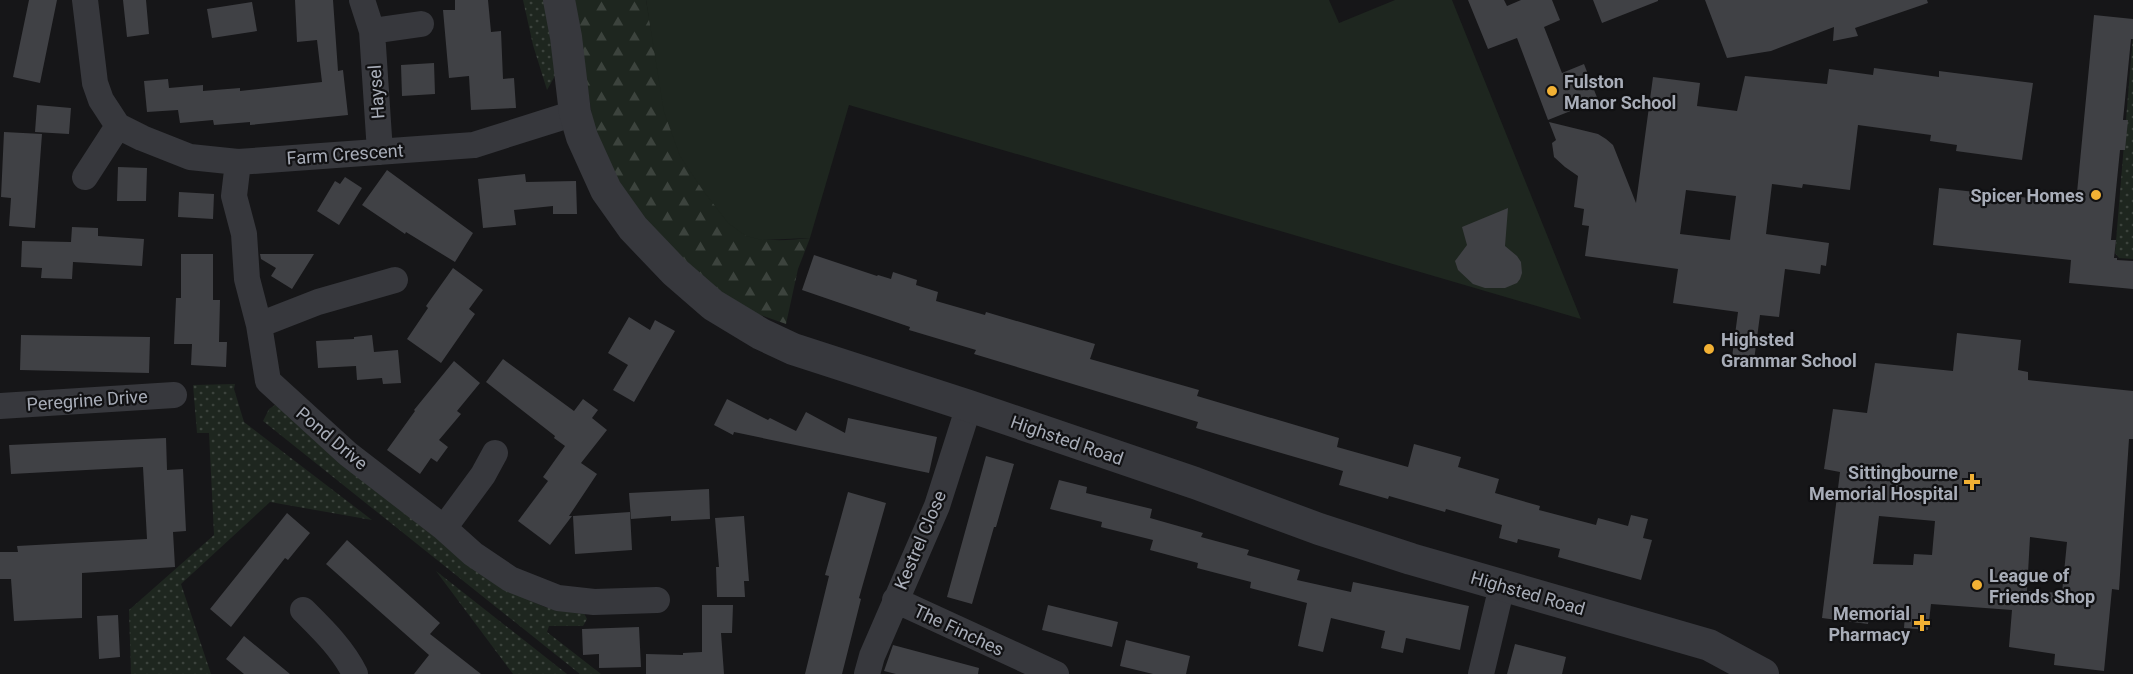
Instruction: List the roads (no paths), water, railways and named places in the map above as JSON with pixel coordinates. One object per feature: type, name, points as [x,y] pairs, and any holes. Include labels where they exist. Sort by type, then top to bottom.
[{"type":"street","points":[[85,0],[94,83],[101,100],[118,126],[85,177]]},
{"type":"street","name":"Haysel","points":[[362,0],[372,31],[380,152]]},
{"type":"street","name":"Highsted Road","points":[[560,0],[575,113],[582,137],[606,190],[633,228],[675,272],[713,305],[761,334],[793,349],[1195,483],[1319,529],[1502,586],[1709,645],[1763,674]]},
{"type":"street","points":[[372,31],[421,24]]},
{"type":"street","name":"Farm Crescent","points":[[118,126],[190,157],[238,162],[474,145],[575,113]]},
{"type":"street","name":"Pond Drive","points":[[238,162],[234,196],[244,234],[247,279],[259,325],[268,381],[348,454],[444,528],[473,554],[510,579],[558,598],[594,602],[657,600]]},
{"type":"street","points":[[259,325],[318,302],[395,280]]},
{"type":"street","name":"Peregrine Drive","points":[[0,406],[174,395]]},
{"type":"street","name":"Kestrel Close","points":[[867,674],[895,600],[937,506],[969,406]]},
{"type":"street","points":[[444,528],[492,482],[495,453]]},
{"type":"street","points":[[1482,674],[1502,586]]},
{"type":"street","name":"The Finches","points":[[895,600],[1056,674]]},
{"type":"street","points":[[303,610],[324,630],[349,662],[355,674]]},
{"type":"place","name":"Fulston Manor School","points":[[1552,91]]},
{"type":"place","name":"Spicer Homes","points":[[2096,195]]},
{"type":"place","name":"Highsted Grammar School","points":[[1709,349]]},
{"type":"place","name":"Sittingbourne Memorial Hospital","points":[[1972,482]]},
{"type":"place","name":"League of Friends Shop","points":[[1977,585]]},
{"type":"place","name":"Memorial Pharmacy","points":[[1922,623]]}]
